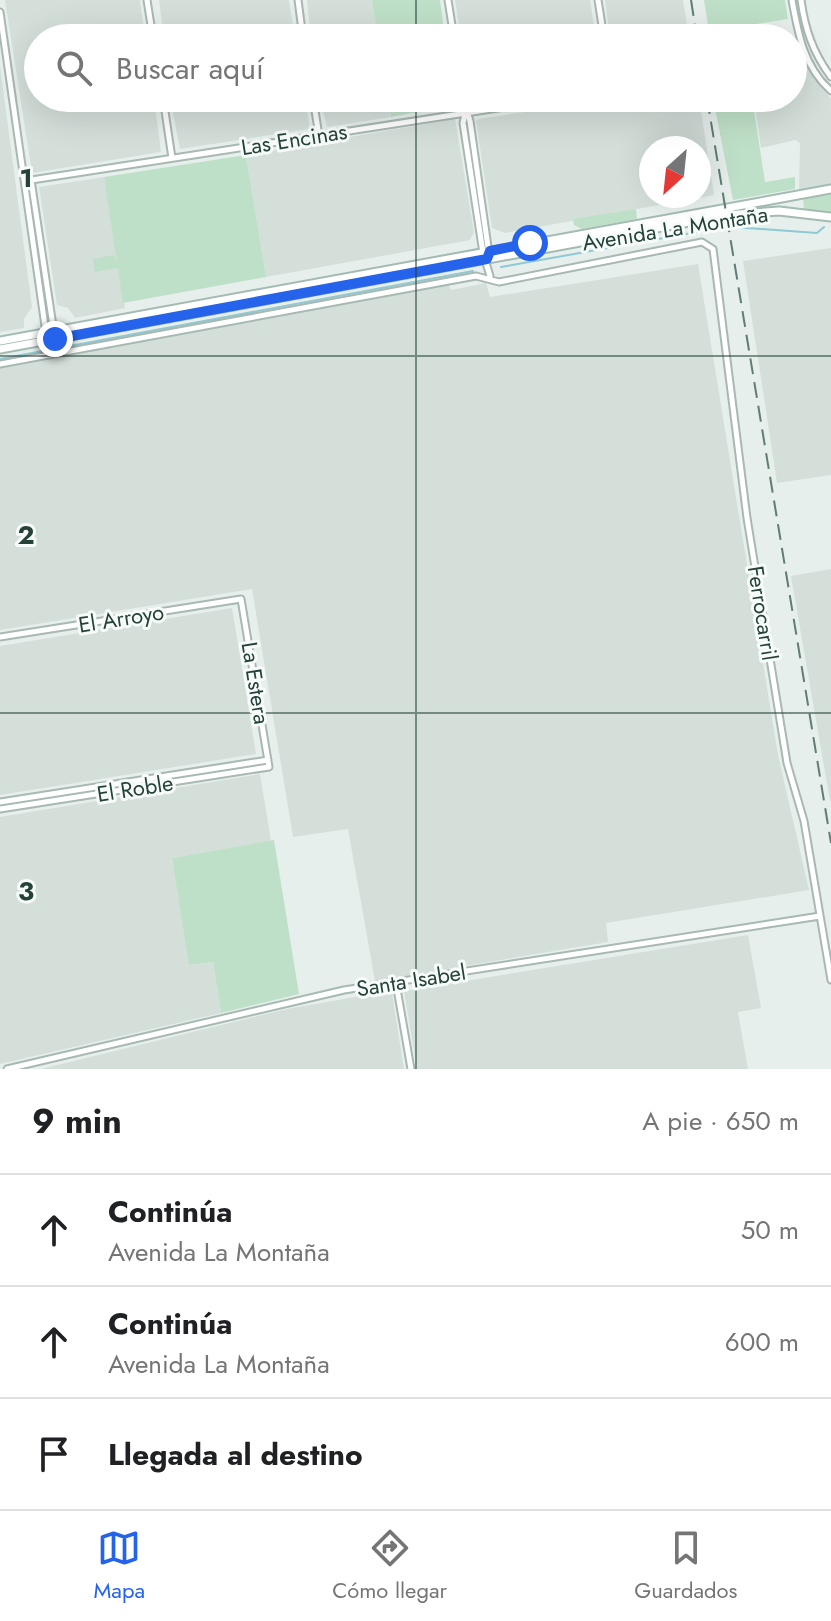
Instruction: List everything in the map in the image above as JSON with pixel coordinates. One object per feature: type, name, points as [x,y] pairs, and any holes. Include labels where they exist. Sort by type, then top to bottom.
[{"type":"main road","name":"Avenida La Montaña","points":[[3,344],[831,189]]},
{"type":"main road","points":[[795,194],[796,212]]},
{"type":"main road","name":"Avenida La Montaña","points":[[487,254],[727,215],[796,212],[831,217]]},
{"type":"street","points":[[147,0],[151,24]]},
{"type":"street","points":[[298,0],[301,24]]},
{"type":"street","points":[[448,0],[452,24]]},
{"type":"street","points":[[598,0],[602,24]]},
{"type":"street","points":[[792,0],[796,24]]},
{"type":"street","points":[[801,0],[805,24]]},
{"type":"street","points":[[0,12],[50,336]]},
{"type":"street","points":[[807,32],[831,77]]},
{"type":"street","points":[[807,60],[831,91]]},
{"type":"street","points":[[165,112],[172,158]]},
{"type":"street","points":[[315,112],[319,136]]},
{"type":"street","name":"Las Encinas","points":[[28,180],[472,112]]},
{"type":"street","points":[[0,364],[476,276],[491,277],[470,123],[466,113]]},
{"type":"street","name":"Ferrocarril","points":[[491,277],[499,282],[701,242],[713,249],[747,518],[787,763],[804,821],[831,980]]},
{"type":"street","name":"El Arroyo","points":[[0,637],[241,599]]},
{"type":"street","name":"La Estera","points":[[241,599],[269,763]]},
{"type":"street","name":"El Roble","points":[[0,802],[269,763]]},
{"type":"street","name":"El Roble","points":[[0,809],[269,763]]},
{"type":"street","name":"Santa Isabel","points":[[7,1069],[300,1000],[820,916]]},
{"type":"street","points":[[396,983],[411,1069]]},
{"type":"shaded area","points":[[5,0],[140,0],[143,24],[24,24],[24,112],[156,112],[161,152],[32,173]]},
{"type":"shaded area","points":[[159,0],[289,0],[293,24],[162,24]]},
{"type":"shaded area","points":[[307,0],[372,0],[376,24],[310,24]]},
{"type":"shaded area","points":[[455,0],[590,0],[594,24],[459,24]]},
{"type":"shaded area","points":[[605,0],[683,0],[687,24],[608,24]]},
{"type":"shaded area","points":[[0,66],[32,307],[24,319],[24,328],[0,332]]},
{"type":"shaded area","points":[[807,66],[831,99],[831,185],[799,190],[800,143],[795,140],[761,148],[756,112],[807,112]]},
{"type":"shaded area","points":[[173,112],[307,112],[310,129],[180,149]]},
{"type":"shaded area","points":[[323,112],[390,112],[391,117],[327,127]]},
{"type":"shaded area","points":[[525,112],[701,112],[705,136],[639,136],[639,208],[642,208],[505,233],[492,228],[476,121],[479,119]]},
{"type":"shaded area","points":[[455,119],[474,232],[470,240],[266,277],[246,155]]},
{"type":"shaded area","points":[[104,177],[125,308],[75,318],[68,308],[57,305],[39,187]]},
{"type":"shaded area","points":[[831,248],[831,475],[777,483],[743,261]]},
{"type":"shaded area","points":[[698,264],[778,755],[809,890],[606,923],[608,942],[375,981],[348,829],[293,837],[252,589],[0,630],[0,368],[449,285],[451,290],[486,283],[490,297]]},
{"type":"shaded area","points":[[831,569],[831,801],[830,801],[791,576]]},
{"type":"shaded area","points":[[232,608],[256,754],[0,795],[0,646]]},
{"type":"shaded area","points":[[260,774],[271,841],[172,858],[190,965],[213,962],[221,1013],[0,1064],[0,817]]},
{"type":"shaded area","points":[[748,935],[761,1008],[738,1012],[748,1069],[417,1069],[404,991]]},
{"type":"shaded area","points":[[389,991],[392,993],[404,1069],[41,1069],[287,1009]]},
{"type":"green space","points":[[372,0],[440,0],[443,24],[376,24]]},
{"type":"green space","points":[[704,0],[785,0],[788,19],[755,24],[708,24]]},
{"type":"green space","points":[[390,112],[418,112],[391,117]]},
{"type":"green space","points":[[716,112],[754,112],[765,182],[795,177],[795,189],[733,200]]},
{"type":"green space","points":[[246,155],[266,277],[123,303],[118,268],[95,272],[93,259],[114,255],[117,264],[104,177]]},
{"type":"green space","points":[[831,194],[831,216],[804,211],[803,198]]},
{"type":"green space","points":[[636,209],[637,219],[582,229],[574,225],[573,219]]},
{"type":"green space","points":[[274,840],[299,994],[221,1013],[213,962],[189,965],[172,858]]},
{"type":"waterway","points":[[733,227],[817,233],[824,227]]},
{"type":"waterway","points":[[501,267],[720,228]]},
{"type":"waterway","points":[[0,359],[473,271]]},
{"type":"railway","points":[[691,0],[695,24]]},
{"type":"railway","points":[[709,112],[831,843]]},
{"type":"route","points":[[55,339],[487,259],[490,251],[530,243]]}]
